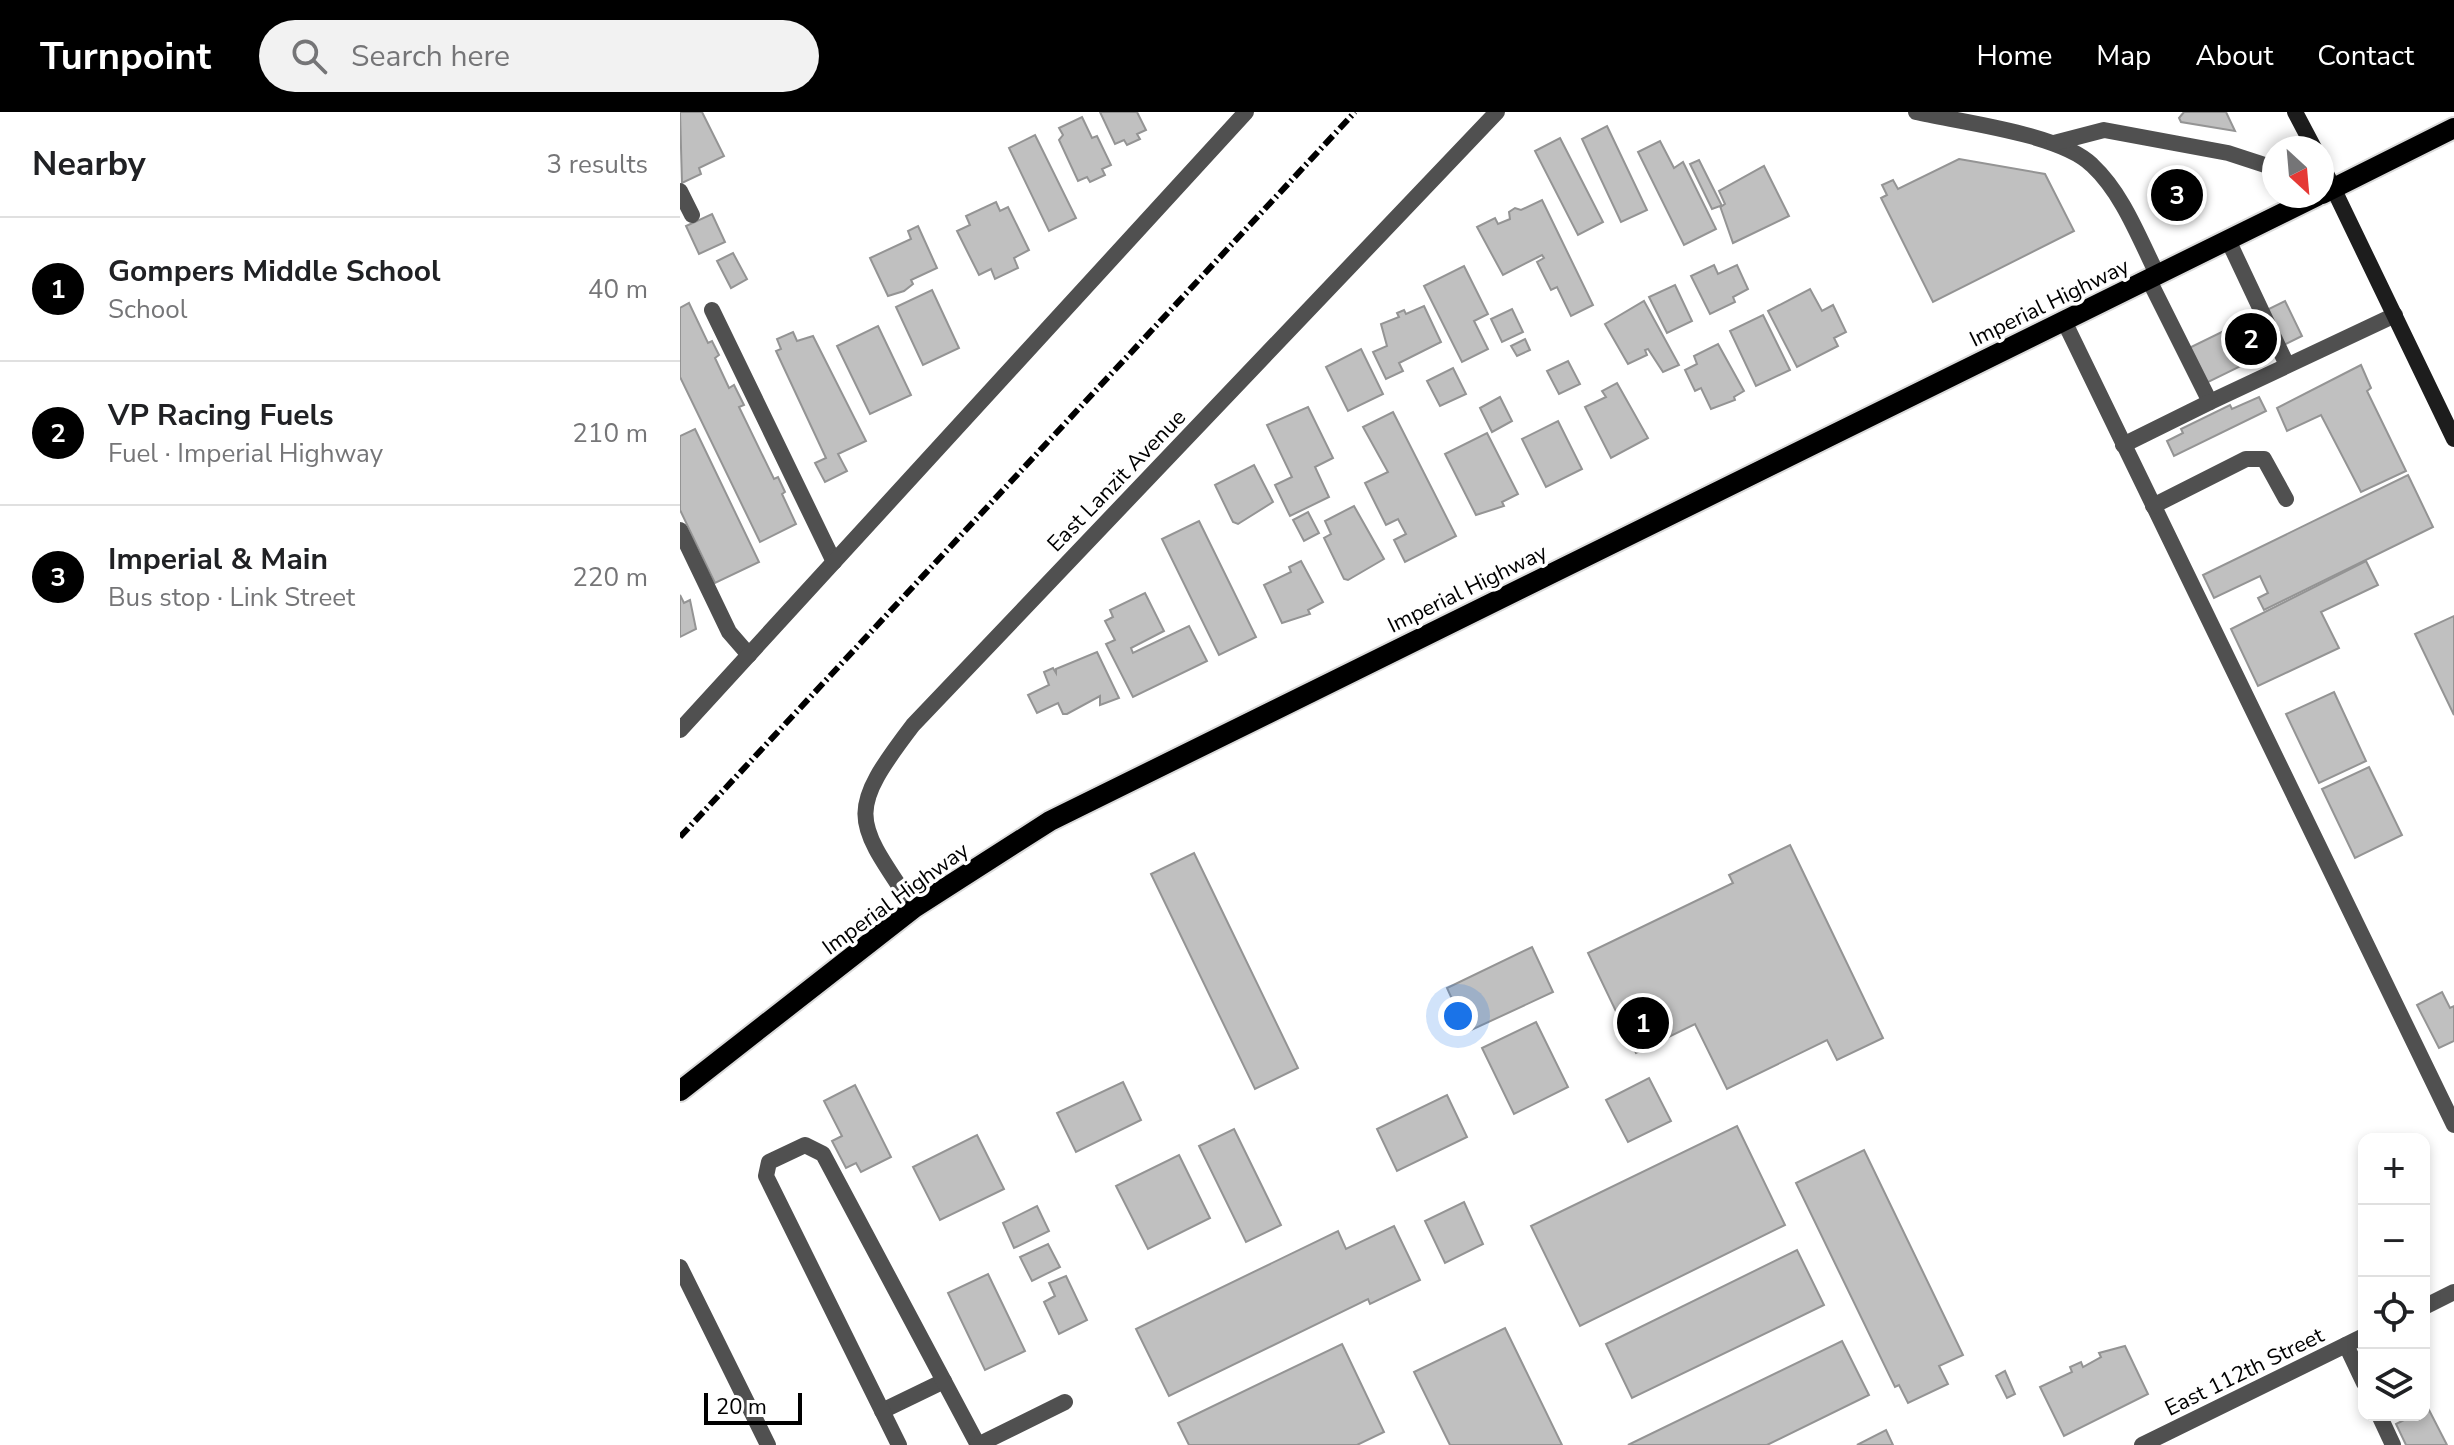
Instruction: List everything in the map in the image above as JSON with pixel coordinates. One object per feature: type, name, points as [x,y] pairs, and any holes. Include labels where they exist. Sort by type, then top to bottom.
[{"type":"main road","points":[[2295,112],[2308,136]]},
{"type":"main road","name":"Imperial Highway","points":[[2334,185],[2454,128]]},
{"type":"main road","name":"Imperial Highway","points":[[680,1091],[914,908],[1050,821],[2154,278],[2289,208]]},
{"type":"main road","points":[[2334,208],[2395,315],[2454,439]]},
{"type":"street","points":[[680,730],[1246,112]]},
{"type":"street","name":"East Lanzit Avenue","points":[[914,908],[875,851],[862,815],[876,774],[913,725],[1497,112]]},
{"type":"street","points":[[1916,112],[2054,143],[2090,162],[2111,187],[2210,402]]},
{"type":"street","points":[[2054,143],[2104,130],[2228,153],[2262,164]]},
{"type":"street","points":[[680,191],[692,215]]},
{"type":"street","points":[[2228,240],[2287,365]]},
{"type":"street","points":[[712,310],[834,562]]},
{"type":"street","points":[[2123,445],[2395,315]]},
{"type":"street","points":[[2064,321],[2454,1125]]},
{"type":"street","points":[[2153,506],[2246,459],[2264,459],[2286,499]]},
{"type":"street","points":[[680,530],[729,632],[749,655]]},
{"type":"street","points":[[899,1445],[766,1176],[769,1162],[805,1145],[823,1154],[978,1445],[1065,1402]]},
{"type":"street","points":[[680,1267],[768,1445]]},
{"type":"street","points":[[2430,1304],[2454,1292]]},
{"type":"street","name":"East 112th Street","points":[[2142,1445],[2358,1339]]},
{"type":"street","points":[[2346,1345],[2358,1370]]},
{"type":"street","points":[[882,1411],[944,1381]]},
{"type":"street","points":[[2382,1421],[2393,1445]]},
{"type":"building","points":[[680,112],[702,112],[724,156],[699,168],[701,174],[682,183]]},
{"type":"building","points":[[1100,112],[1137,112],[1146,130],[1137,134],[1140,139],[1127,145],[1124,140],[1115,144]]},
{"type":"building","points":[[2184,112],[2226,112],[2235,131],[2181,122],[2179,118]]},
{"type":"building","points":[[1082,117],[1092,138],[1097,136],[1111,165],[1102,169],[1105,175],[1090,182],[1087,177],[1078,181],[1059,140],[1063,135],[1059,128]]},
{"type":"building","points":[[1607,126],[1647,210],[1621,222],[1582,139]]},
{"type":"building","points":[[1035,135],[1076,218],[1049,231],[1009,148]]},
{"type":"building","points":[[1560,138],[1603,222],[1578,235],[1535,151]]},
{"type":"building","points":[[1660,141],[1674,168],[1683,162],[1716,229],[1684,245],[1638,152]]},
{"type":"building","points":[[1959,159],[2045,174],[2074,231],[1933,302],[1881,198],[1887,195],[1882,185],[1893,180],[1898,189]]},
{"type":"building","points":[[1699,160],[1722,206],[1725,204],[1719,191],[1764,166],[1789,216],[1733,243],[1720,206],[1712,209],[1690,164]]},
{"type":"building","points":[[1542,200],[1593,305],[1571,316],[1557,287],[1551,290],[1537,262],[1544,258],[1542,255],[1503,275],[1477,227],[1495,218],[1498,224],[1510,219],[1509,212],[1515,208],[1521,210]]},
{"type":"building","points":[[996,202],[1000,211],[1008,207],[1029,250],[1014,258],[1018,268],[995,279],[991,269],[979,275],[957,231],[970,225],[966,216]]},
{"type":"building","points":[[712,214],[725,242],[699,254],[686,226]]},
{"type":"building","points":[[918,226],[937,268],[911,280],[913,284],[904,291],[888,296],[870,258],[911,239],[908,231]]},
{"type":"building","points":[[733,253],[747,279],[731,288],[717,261]]},
{"type":"building","points":[[1714,265],[1718,274],[1737,265],[1748,289],[1733,297],[1735,302],[1710,314],[1691,276]]},
{"type":"building","points":[[1464,266],[1488,314],[1474,321],[1488,349],[1462,362],[1424,286]]},
{"type":"building","points":[[1675,285],[1692,321],[1667,333],[1649,297]]},
{"type":"building","points":[[1810,289],[1822,311],[1833,305],[1846,332],[1834,338],[1838,346],[1797,367],[1768,311]]},
{"type":"building","points":[[932,290],[959,348],[923,365],[896,307]]},
{"type":"building","points":[[1644,301],[1679,365],[1663,372],[1648,349],[1645,350],[1647,355],[1628,364],[1605,324]]},
{"type":"building","points":[[2285,301],[2302,336],[2200,386],[2183,351]]},
{"type":"building","points":[[689,303],[708,343],[712,341],[719,355],[715,358],[729,388],[734,385],[744,405],[739,407],[774,479],[778,477],[796,524],[760,542],[680,377],[680,308]]},
{"type":"building","points":[[1424,306],[1441,342],[1399,363],[1403,371],[1386,379],[1373,352],[1387,346],[1381,324],[1399,317],[1397,313],[1404,310],[1406,314]]},
{"type":"building","points":[[1512,309],[1523,332],[1502,342],[1491,319]]},
{"type":"building","points":[[1763,315],[1790,370],[1756,386],[1730,331]]},
{"type":"building","points":[[878,326],[911,395],[870,414],[837,346]]},
{"type":"building","points":[[793,332],[797,341],[813,336],[866,441],[838,454],[847,471],[825,482],[815,463],[826,458],[776,351],[781,349],[777,339]]},
{"type":"building","points":[[1525,339],[1530,350],[1517,356],[1511,346]]},
{"type":"building","points":[[1718,344],[1744,391],[1734,397],[1735,400],[1711,409],[1701,388],[1695,391],[1685,370],[1697,364],[1694,356]]},
{"type":"building","points":[[1361,349],[1383,394],[1348,411],[1326,367]]},
{"type":"building","points":[[1568,361],[1580,384],[1559,394],[1547,371]]},
{"type":"building","points":[[2361,365],[2371,388],[2367,391],[2406,471],[2361,492],[2321,415],[2287,431],[2277,408]]},
{"type":"building","points":[[1453,368],[1466,394],[1440,406],[1427,381]]},
{"type":"building","points":[[1617,383],[1648,438],[1611,458],[1585,407],[1606,397],[1602,391]]},
{"type":"building","points":[[1500,397],[1512,421],[1492,432],[1480,408]]},
{"type":"building","points":[[2259,397],[2266,411],[2174,456],[2167,441],[2183,433],[2181,429],[2230,405],[2232,409]]},
{"type":"building","points":[[1308,407],[1333,458],[1315,467],[1329,497],[1290,516],[1275,485],[1292,477],[1267,425]]},
{"type":"building","points":[[1393,412],[1456,536],[1405,562],[1394,540],[1406,534],[1398,519],[1386,525],[1365,483],[1388,472],[1363,427]]},
{"type":"building","points":[[1558,421],[1582,469],[1546,487],[1522,439]]},
{"type":"building","points":[[695,429],[759,562],[715,583],[680,510],[680,436]]},
{"type":"building","points":[[1487,433],[1518,494],[1502,502],[1504,506],[1476,515],[1445,454]]},
{"type":"building","points":[[1254,465],[1273,502],[1238,524],[1233,522],[1215,485]]},
{"type":"building","points":[[2408,475],[2433,527],[2264,610],[2258,598],[2268,593],[2260,576],[2214,598],[2203,575]]},
{"type":"building","points":[[1354,506],[1384,559],[1348,580],[1344,579],[1324,538],[1331,534],[1325,521]]},
{"type":"building","points":[[1308,512],[1319,533],[1304,541],[1293,520]]},
{"type":"building","points":[[1199,521],[1256,637],[1219,655],[1162,539]]},
{"type":"building","points":[[1301,561],[1323,602],[1308,610],[1310,614],[1282,623],[1264,585],[1291,572],[1289,567]]},
{"type":"building","points":[[2366,561],[2378,585],[2321,612],[2339,648],[2258,686],[2231,629]]},
{"type":"building","points":[[1145,593],[1164,631],[1131,648],[1133,653],[1189,626],[1207,661],[1133,697],[1106,644],[1115,640],[1105,621],[1113,617],[1110,610]]},
{"type":"building","points":[[680,595],[684,603],[690,600],[696,629],[680,637]]},
{"type":"building","points":[[2454,616],[2454,715],[2415,634]]},
{"type":"building","points":[[1097,652],[1119,698],[1100,705],[1100,696],[1067,714],[1063,714],[1058,703],[1037,713],[1028,695],[1049,685],[1044,672],[1053,668],[1056,673],[1056,669]]},
{"type":"building","points":[[2334,692],[2366,761],[2319,783],[2286,714]]},
{"type":"building","points":[[2369,767],[2402,835],[2355,858],[2322,789]]},
{"type":"building","points":[[1790,845],[1883,1038],[1837,1060],[1827,1040],[1727,1089],[1695,1024],[1636,1053],[1588,953],[1733,883],[1729,875]]},
{"type":"building","points":[[1194,853],[1298,1068],[1255,1089],[1151,874]]},
{"type":"building","points":[[1532,947],[1553,992],[1467,1032],[1447,988]]},
{"type":"building","points":[[2442,992],[2450,1008],[2454,1006],[2454,1041],[2439,1048],[2417,1005]]},
{"type":"building","points":[[1536,1022],[1568,1087],[1514,1114],[1482,1048]]},
{"type":"building","points":[[1649,1078],[1671,1121],[1628,1142],[1606,1100]]},
{"type":"building","points":[[1123,1082],[1141,1120],[1076,1152],[1057,1113]]},
{"type":"building","points":[[855,1085],[891,1157],[861,1172],[856,1163],[846,1168],[832,1141],[842,1136],[824,1101]]},
{"type":"building","points":[[1447,1095],[1467,1137],[1397,1171],[1377,1129]]},
{"type":"building","points":[[1737,1126],[1785,1225],[1580,1326],[1531,1226]]},
{"type":"building","points":[[1234,1129],[1281,1225],[1246,1242],[1199,1146]]},
{"type":"building","points":[[977,1135],[1004,1189],[940,1220],[913,1167]]},
{"type":"building","points":[[1864,1150],[1963,1355],[1939,1366],[1948,1384],[1908,1403],[1899,1385],[1895,1387],[1796,1183]]},
{"type":"building","points":[[1179,1155],[1210,1218],[1148,1249],[1116,1186]]},
{"type":"building","points":[[1464,1202],[1483,1244],[1445,1263],[1425,1221]]},
{"type":"building","points":[[1037,1206],[1049,1231],[1014,1248],[1003,1223]]},
{"type":"building","points":[[1394,1226],[1420,1280],[1370,1304],[1368,1299],[1169,1396],[1136,1329],[1338,1231],[1346,1249]]},
{"type":"building","points":[[1048,1244],[1060,1267],[1032,1281],[1020,1257]]},
{"type":"building","points":[[1797,1250],[1824,1305],[1632,1398],[1606,1344]]},
{"type":"building","points":[[988,1274],[1025,1351],[985,1370],[948,1293]]},
{"type":"building","points":[[1066,1276],[1087,1320],[1059,1334],[1044,1302],[1055,1296],[1049,1283]]},
{"type":"building","points":[[1505,1328],[1562,1445],[1450,1445],[1414,1372]]},
{"type":"building","points":[[1842,1341],[1869,1395],[1767,1445],[1628,1445]]},
{"type":"building","points":[[1342,1344],[1384,1432],[1357,1445],[1189,1445],[1178,1423]]},
{"type":"building","points":[[2125,1346],[2148,1394],[2064,1436],[2040,1387],[2072,1372],[2070,1367],[2081,1362],[2083,1367],[2101,1357],[2099,1353]]},
{"type":"building","points":[[2005,1371],[2015,1394],[2007,1398],[1996,1376]]},
{"type":"building","points":[[2430,1412],[2447,1445],[2406,1445],[2396,1424],[2402,1421],[2430,1421]]},
{"type":"building","points":[[1886,1430],[1893,1445],[1857,1445]]},
{"type":"railway","points":[[680,837],[1355,112]]},
{"type":"place","name":"Imperial & Main","points":[[2177,195]]},
{"type":"place","name":"VP Racing Fuels","points":[[2251,339]]},
{"type":"place","name":"Gompers Middle School","points":[[1643,1023]]}]
